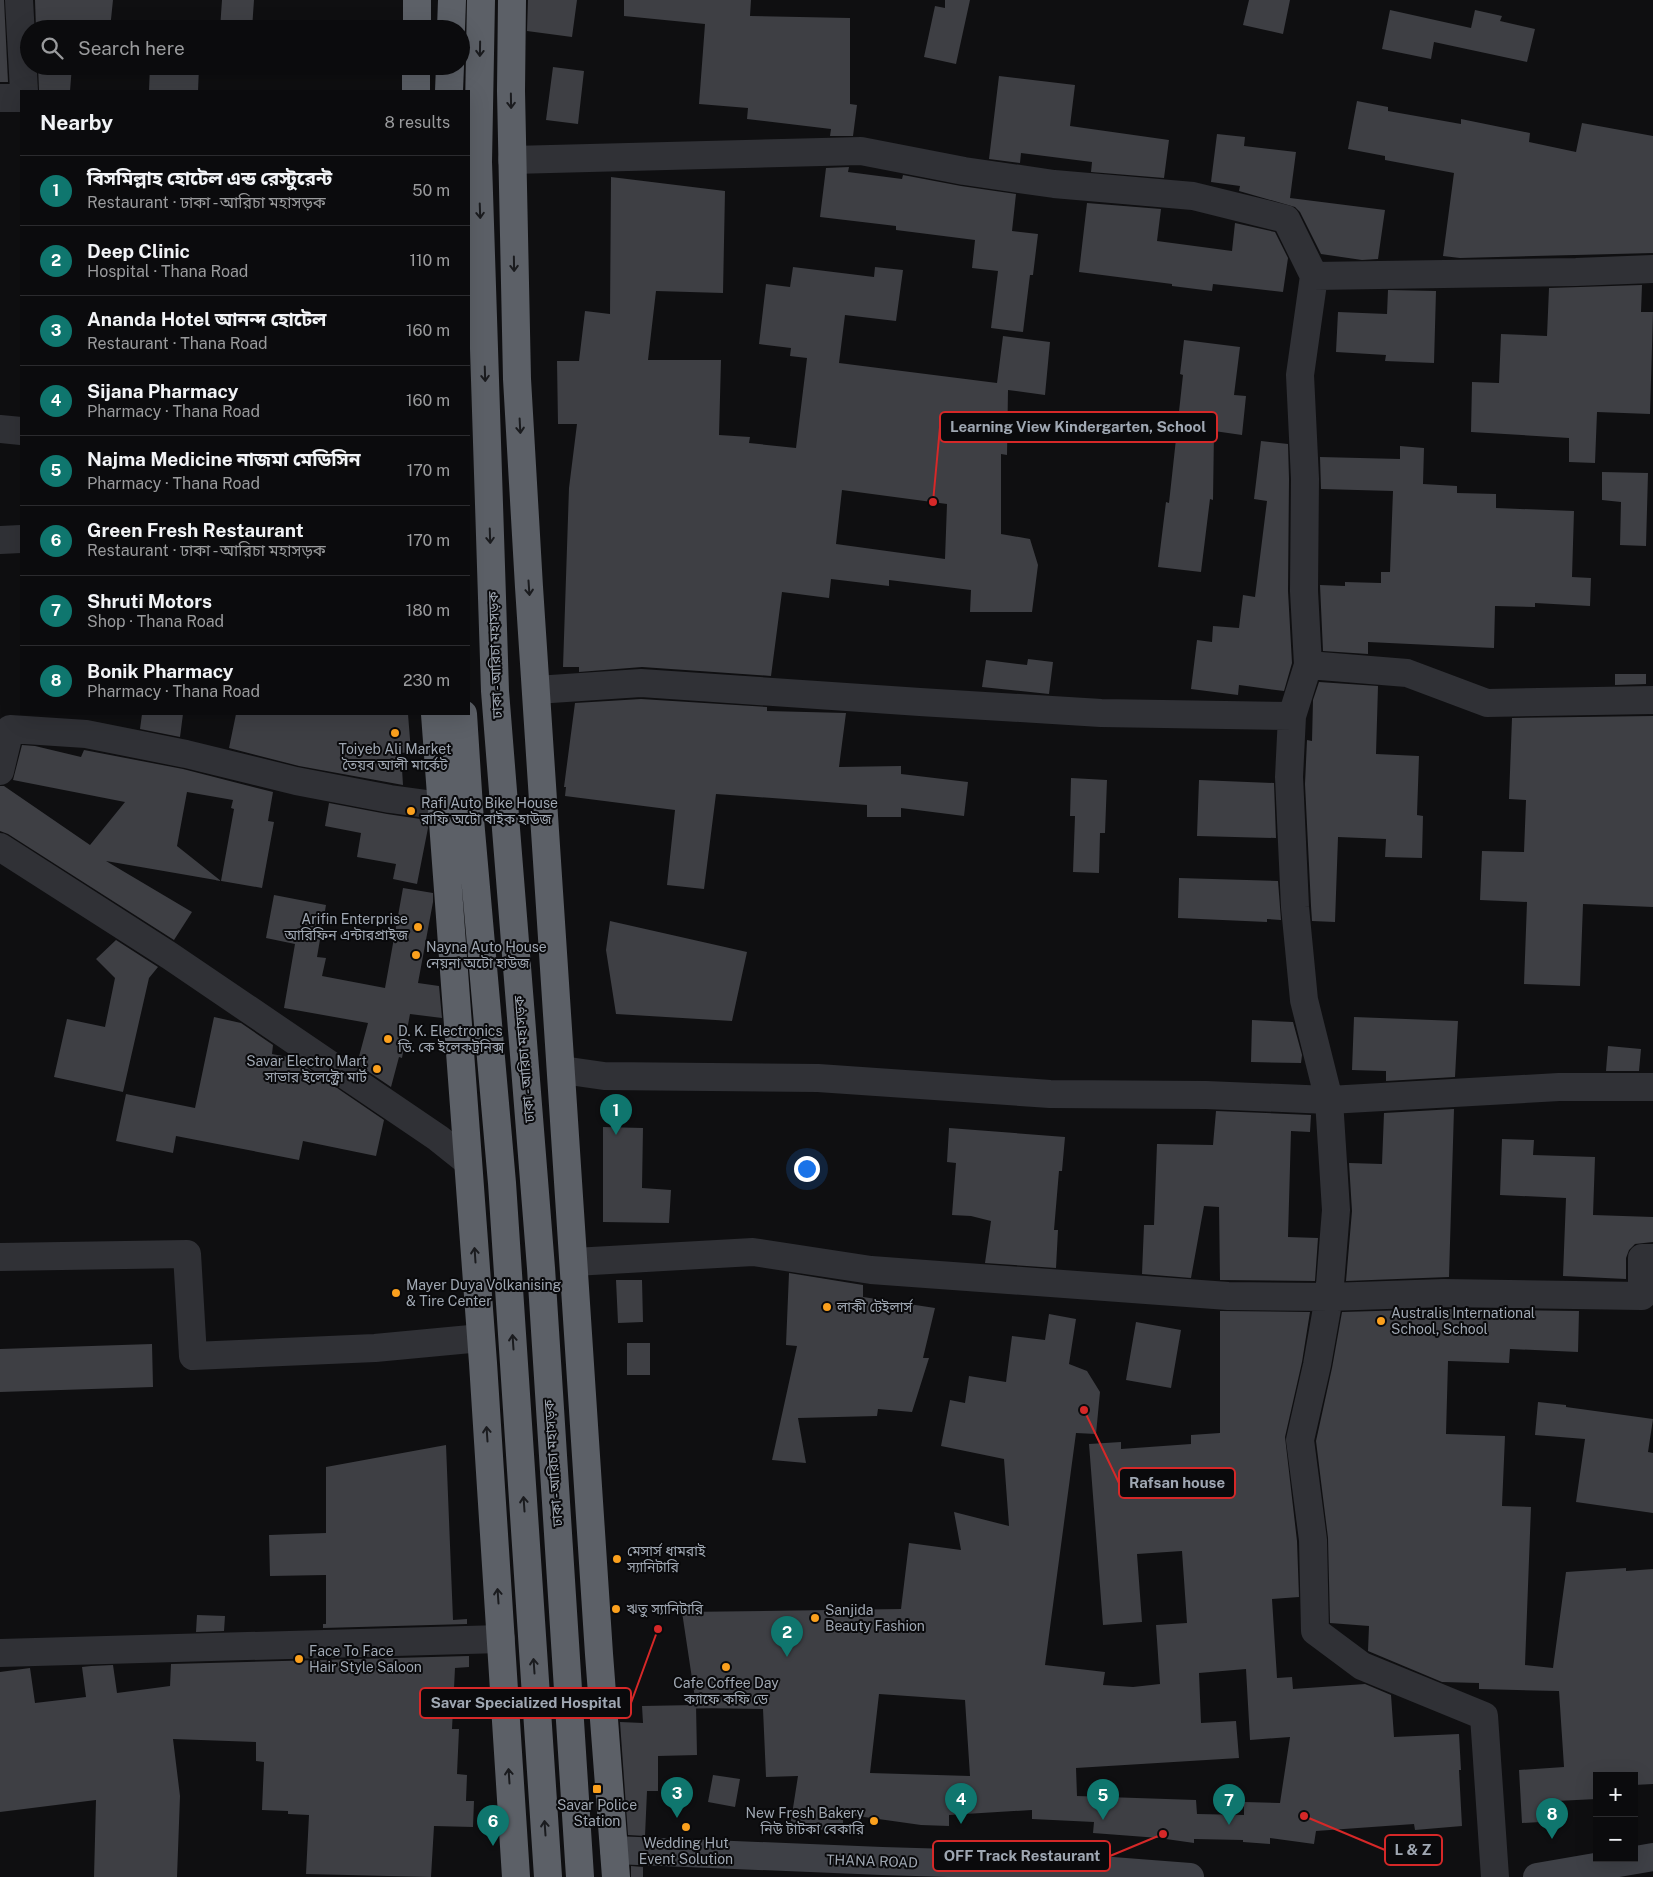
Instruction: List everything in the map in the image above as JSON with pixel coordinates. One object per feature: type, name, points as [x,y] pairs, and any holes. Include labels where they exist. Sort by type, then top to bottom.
[{"type":"highway","points":[[417,0],[417,20]]},
{"type":"highway","points":[[451,20],[452,0]]},
{"type":"highway","name":"ঢাকা - আরিচা মহাসড়ক","points":[[480,0],[478,162],[495,691],[541,1268],[580,1877]]},
{"type":"highway","points":[[512,0],[512,160],[517,379],[599,1654],[616,1877]]},
{"type":"highway","points":[[416,75],[416,90]]},
{"type":"highway","points":[[449,90],[450,75]]},
{"type":"highway","points":[[435,715],[481,1338],[516,1877]]},
{"type":"highway","points":[[463,715],[469,808],[502,1183],[548,1877]]},
{"type":"street","points":[[19,0],[20,20]]},
{"type":"street","points":[[23,75],[24,90]]},
{"type":"street","points":[[0,98],[20,98]]},
{"type":"street","points":[[512,160],[861,151],[964,171],[1054,184],[1194,196],[1286,219],[1314,276],[1300,375],[1305,479],[1304,591],[1308,665],[1292,716],[1289,777],[1296,916],[1304,1000],[1329,1100],[1336,1210],[1329,1297],[1317,1365],[1300,1440],[1313,1540],[1315,1631],[1362,1666],[1484,1716],[1495,1877]]},
{"type":"street","points":[[1314,276],[1653,269]]},
{"type":"street","points":[[0,429],[20,431]]},
{"type":"street","points":[[0,540],[20,539]]},
{"type":"street","points":[[1308,665],[1408,673],[1488,703],[1653,700]]},
{"type":"street","points":[[536,690],[641,683],[1100,713],[1292,716]]},
{"type":"street","points":[[0,771],[10,729],[86,734],[186,754],[296,781],[390,799],[442,806]]},
{"type":"street","points":[[0,846],[170,956],[438,1138],[468,1162]]},
{"type":"street","points":[[562,1070],[604,1076],[818,1078],[1050,1094],[1206,1095],[1329,1100],[1559,1086],[1653,1087]]},
{"type":"street","points":[[574,1262],[753,1252],[871,1270],[1228,1296],[1329,1297],[1444,1293],[1642,1296],[1642,1258],[1653,1258]]},
{"type":"street","points":[[0,1256],[187,1254],[193,1356],[375,1348],[481,1338]]},
{"type":"street","points":[[0,1653],[501,1640]]},
{"type":"street","name":"THANA ROAD","points":[[614,1850],[1047,1866],[1123,1874],[1190,1877]]},
{"type":"street","points":[[1537,1877],[1653,1857]]},
{"type":"building","points":[[0,0],[4,0],[8,82],[0,82]]},
{"type":"building","points":[[35,0],[113,0],[111,20],[36,20]]},
{"type":"building","points":[[222,0],[254,0],[253,20],[221,20]]},
{"type":"building","points":[[528,0],[577,0],[572,37],[527,31]]},
{"type":"building","points":[[624,0],[751,0],[750,16],[850,18],[850,104],[857,105],[853,136],[830,136],[831,129],[747,119],[748,108],[699,104],[705,24],[624,16]]},
{"type":"building","points":[[945,0],[970,0],[956,64],[924,57],[935,6],[945,8]]},
{"type":"building","points":[[1249,0],[1290,0],[1283,34],[1243,25]]},
{"type":"building","points":[[1390,10],[1471,28],[1475,10],[1502,16],[1500,21],[1535,29],[1527,62],[1434,42],[1431,59],[1382,49]]},
{"type":"building","points":[[553,67],[584,71],[578,124],[546,120]]},
{"type":"building","points":[[38,75],[71,75],[70,90],[39,90]]},
{"type":"building","points":[[150,75],[199,75],[198,90],[149,90]]},
{"type":"building","points":[[999,76],[1075,85],[1070,126],[1169,140],[1164,178],[1091,172],[1092,162],[1021,153],[1020,163],[989,159]]},
{"type":"building","points":[[1357,101],[1388,107],[1388,111],[1461,124],[1461,119],[1530,133],[1529,142],[1576,152],[1582,123],[1653,136],[1653,253],[1460,258],[1443,256],[1454,173],[1385,160],[1385,156],[1348,149]]},
{"type":"building","points":[[1217,134],[1245,137],[1244,146],[1296,152],[1290,198],[1385,210],[1378,259],[1362,260],[1321,254],[1300,212],[1295,207],[1239,191],[1240,186],[1211,182]]},
{"type":"building","points":[[849,167],[848,172],[902,179],[903,175],[1016,194],[1012,231],[1038,234],[1033,275],[1030,275],[1023,332],[991,328],[998,271],[972,268],[975,240],[896,230],[896,226],[820,217],[826,168]]},
{"type":"building","points":[[611,177],[725,191],[723,293],[656,291],[648,360],[721,360],[719,435],[750,437],[749,443],[796,448],[807,358],[790,356],[791,348],[759,344],[766,284],[790,287],[793,267],[874,277],[875,267],[903,270],[896,321],[845,315],[839,363],[997,383],[1003,336],[1050,342],[1045,395],[1008,390],[1007,455],[1001,454],[1001,534],[1030,539],[1038,565],[1032,612],[970,612],[971,590],[889,580],[889,586],[831,579],[829,598],[782,592],[771,676],[642,667],[579,672],[579,667],[563,667],[569,488],[577,424],[558,424],[557,361],[579,361],[585,311],[610,314]],"holes":[[[842,490],[947,504],[945,559],[836,544]]]},
{"type":"building","points":[[1087,203],[1161,209],[1157,241],[1232,251],[1235,223],[1275,232],[1288,258],[1283,292],[1213,284],[1212,291],[1079,272]]},
{"type":"building","points":[[1642,285],[1641,312],[1653,312],[1650,414],[1597,412],[1595,463],[1569,462],[1569,438],[1471,432],[1472,382],[1499,383],[1501,334],[1547,336],[1549,288]]},
{"type":"building","points":[[1388,290],[1436,291],[1434,363],[1385,361],[1386,355],[1336,352],[1338,312],[1387,314]]},
{"type":"building","points":[[1184,340],[1240,347],[1234,395],[1246,396],[1242,435],[1214,431],[1213,500],[1210,499],[1201,572],[1158,567],[1166,502],[1169,503],[1183,375],[1180,374]]},
{"type":"building","points":[[1261,441],[1288,444],[1288,591],[1292,663],[1284,691],[1239,685],[1238,695],[1191,689],[1197,640],[1212,642],[1213,626],[1239,628],[1243,595],[1255,597],[1267,501],[1254,499]]},
{"type":"building","points":[[1400,446],[1424,448],[1423,484],[1457,486],[1457,493],[1496,494],[1496,508],[1574,511],[1572,577],[1591,578],[1590,606],[1535,603],[1535,607],[1495,606],[1494,648],[1368,642],[1368,654],[1323,651],[1320,585],[1345,586],[1345,582],[1381,583],[1381,572],[1390,572],[1393,491],[1321,489],[1320,457],[1400,459]]},
{"type":"building","points":[[1602,472],[1648,473],[1646,546],[1620,545],[1621,502],[1602,500]]},
{"type":"building","points":[[1028,659],[1053,662],[1049,694],[982,687],[986,660],[1027,665]]},
{"type":"building","points":[[1615,674],[1646,674],[1646,684],[1615,685]]},
{"type":"building","points":[[1319,682],[1378,686],[1376,754],[1419,756],[1417,815],[1423,816],[1422,858],[1385,857],[1386,839],[1338,837],[1335,922],[1312,921],[1305,784],[1307,740],[1312,741],[1313,700]]},
{"type":"building","points":[[641,699],[767,707],[767,711],[846,713],[839,767],[901,766],[901,774],[968,782],[964,816],[901,808],[901,817],[867,817],[867,805],[716,794],[704,889],[667,885],[675,810],[565,796],[566,787],[564,787],[575,703]]},
{"type":"building","points":[[142,715],[183,715],[180,737],[140,729]]},
{"type":"building","points":[[236,715],[408,715],[411,752],[401,753],[403,785],[299,766],[229,748]]},
{"type":"building","points":[[1653,716],[1653,907],[1583,904],[1580,986],[1524,984],[1527,902],[1480,900],[1482,851],[1524,852],[1526,800],[1509,799],[1512,718]]},
{"type":"building","points":[[22,745],[35,746],[81,757],[84,750],[183,769],[273,792],[268,821],[274,822],[262,888],[221,881],[106,861],[192,912],[174,940],[8,834],[0,831],[0,786],[4,786],[90,845],[125,802],[13,780]],"holes":[[[187,792],[233,800],[231,808],[234,809],[221,881],[177,846]]]},
{"type":"building","points":[[1071,778],[1107,780],[1105,833],[1100,833],[1099,873],[1073,872],[1075,816],[1070,816]]},
{"type":"building","points":[[1199,780],[1274,783],[1276,838],[1197,836]]},
{"type":"building","points":[[329,803],[427,820],[428,828],[417,884],[393,879],[396,864],[357,857],[361,833],[325,826]]},
{"type":"building","points":[[1179,878],[1278,881],[1281,920],[1267,919],[1267,922],[1178,918]]},
{"type":"building","points":[[403,888],[433,893],[418,983],[439,986],[442,1018],[410,1014],[402,1058],[399,1057],[391,1087],[357,1064],[368,1023],[284,1008],[295,944],[266,938],[274,895],[326,905],[317,957],[326,958],[322,976],[385,988]]},
{"type":"building","points":[[610,921],[747,952],[732,1021],[616,1014],[606,950]]},
{"type":"building","points":[[116,940],[158,967],[149,978],[123,1092],[54,1077],[67,1019],[105,1027],[115,978],[96,959]]},
{"type":"building","points":[[214,1017],[241,1023],[273,1045],[272,1054],[293,1058],[384,1120],[376,1156],[303,1141],[299,1160],[176,1136],[173,1153],[116,1141],[126,1094],[195,1108]]},
{"type":"building","points":[[1354,1017],[1458,1021],[1455,1077],[1386,1081],[1386,1071],[1352,1070]]},
{"type":"building","points":[[1252,1020],[1293,1022],[1302,1055],[1301,1063],[1251,1062]]},
{"type":"building","points":[[1608,1046],[1641,1049],[1639,1071],[1606,1071]]},
{"type":"building","points":[[1454,1109],[1449,1277],[1346,1281],[1352,1211],[1349,1163],[1382,1164],[1384,1113]]},
{"type":"building","points":[[1216,1111],[1311,1115],[1310,1132],[1291,1131],[1288,1237],[1318,1238],[1315,1281],[1220,1280],[1219,1207],[1204,1206],[1191,1278],[1142,1274],[1144,1225],[1154,1225],[1157,1144],[1213,1145]]},
{"type":"building","points":[[603,1127],[643,1128],[642,1188],[671,1190],[669,1223],[603,1222]]},
{"type":"building","points":[[949,1128],[1065,1137],[1062,1171],[1059,1171],[1054,1230],[1058,1230],[1056,1268],[985,1263],[991,1221],[971,1216],[952,1215],[956,1163],[947,1162]]},
{"type":"building","points":[[1502,1139],[1534,1140],[1533,1155],[1595,1157],[1593,1215],[1653,1217],[1653,1242],[1635,1244],[1629,1250],[1626,1258],[1626,1279],[1563,1276],[1566,1198],[1500,1195]]},
{"type":"building","points":[[789,1273],[863,1285],[863,1297],[935,1308],[923,1358],[929,1358],[912,1412],[878,1409],[877,1416],[798,1418],[806,1463],[772,1460],[797,1346],[786,1345]]},
{"type":"building","points":[[616,1280],[642,1280],[643,1322],[618,1323]]},
{"type":"building","points":[[1444,1309],[1579,1311],[1578,1352],[1510,1349],[1509,1363],[1448,1361],[1446,1434],[1505,1436],[1502,1506],[1531,1507],[1525,1665],[1553,1668],[1566,1572],[1626,1568],[1626,1571],[1653,1569],[1653,1784],[1638,1785],[1638,1772],[1593,1772],[1593,1799],[1556,1801],[1557,1821],[1522,1823],[1519,1770],[1564,1767],[1559,1691],[1479,1689],[1479,1683],[1442,1682],[1368,1651],[1369,1626],[1330,1623],[1328,1538],[1316,1441],[1342,1312]]},
{"type":"building","points":[[1220,1311],[1310,1312],[1302,1362],[1285,1437],[1297,1541],[1299,1597],[1272,1599],[1277,1678],[1292,1677],[1293,1689],[1365,1684],[1391,1695],[1394,1737],[1459,1734],[1462,1826],[1415,1830],[1414,1824],[1316,1831],[1314,1844],[1270,1838],[1270,1844],[1243,1842],[1243,1840],[1194,1839],[1194,1843],[1159,1838],[1093,1833],[1094,1822],[1032,1819],[1032,1810],[949,1815],[949,1826],[921,1825],[843,1814],[843,1825],[827,1824],[826,1830],[790,1827],[798,1776],[766,1777],[763,1709],[696,1708],[697,1755],[658,1756],[658,1791],[647,1791],[645,1836],[628,1835],[620,1722],[643,1723],[642,1706],[696,1705],[682,1612],[901,1609],[909,1543],[961,1550],[954,1512],[1009,1526],[1004,1459],[941,1446],[950,1400],[965,1403],[969,1376],[1006,1382],[1012,1336],[1045,1340],[1049,1314],[1076,1319],[1069,1364],[1087,1371],[1100,1392],[1096,1434],[1076,1433],[1045,1665],[1105,1672],[1103,1685],[1133,1687],[1160,1684],[1156,1625],[1187,1623],[1182,1551],[1137,1554],[1142,1622],[1103,1625],[1089,1444],[1121,1442],[1121,1449],[1191,1444],[1191,1435],[1220,1433]],"holes":[[[1246,1669],[1250,1740],[1290,1737],[1280,1803],[1244,1802],[1244,1815],[1197,1814],[1196,1800],[1077,1796],[1076,1768],[1239,1758],[1236,1721],[1201,1723],[1199,1673]],[[879,1694],[965,1700],[970,1776],[870,1773]]]},
{"type":"building","points":[[1136,1322],[1181,1330],[1171,1388],[1126,1380]]},
{"type":"building","points":[[627,1343],[650,1343],[650,1375],[627,1375]]},
{"type":"building","points":[[152,1344],[153,1387],[0,1392],[0,1349]]},
{"type":"building","points":[[1538,1402],[1653,1419],[1648,1452],[1653,1453],[1653,1513],[1576,1502],[1585,1439],[1535,1435]]},
{"type":"building","points":[[446,1445],[453,1620],[467,1619],[467,1624],[323,1628],[323,1624],[326,1624],[326,1575],[270,1576],[269,1535],[326,1533],[326,1467]]},
{"type":"building","points":[[197,1615],[225,1616],[224,1631],[196,1632]]},
{"type":"building","points":[[469,1656],[469,1667],[455,1668],[452,1729],[459,1729],[457,1774],[467,1775],[466,1801],[474,1801],[473,1827],[434,1826],[431,1877],[306,1874],[309,1815],[288,1814],[288,1811],[262,1810],[264,1762],[256,1761],[256,1742],[173,1739],[180,1796],[177,1877],[94,1877],[96,1800],[0,1812],[0,1672],[30,1668],[35,1703],[86,1697],[82,1667],[91,1666],[113,1665],[117,1693],[170,1686],[171,1664]]},
{"type":"building","points":[[713,1775],[740,1779],[735,1807],[708,1802]]},
{"type":"building","points":[[631,1866],[643,1867],[643,1877],[631,1877]]},
{"type":"place","name":"Learning View Kindergarten, School","points":[[933,502]]},
{"type":"place","name":"Toiyeb Ali Market তৈয়ব আলী মার্কেট","points":[[395,733]]},
{"type":"place","name":"Rafi Auto Bike House রাফি অটো বাইক হাউজ","points":[[411,811]]},
{"type":"place","name":"Arifin Enterprise আরিফিন এন্টারপ্রাইজ","points":[[418,927]]},
{"type":"place","name":"Nayna Auto House নেয়না অটো হাউজ","points":[[416,955]]},
{"type":"place","name":"D. K. Electronics ডি. কে ইলেকট্রনিক্স","points":[[388,1039]]},
{"type":"place","name":"Savar Electro Mart সাভার ইলেক্ট্রো মার্ট","points":[[377,1069]]},
{"type":"place","name":"বিসমিল্লাহ হোটেল এন্ড রেস্টুরেন্ট","points":[[616,1135]]},
{"type":"place","name":"Mayer Duya Volkanising & Tire Center","points":[[396,1293]]},
{"type":"place","name":"লাকী টেইলার্স","points":[[827,1307]]},
{"type":"place","name":"Australis International School, School","points":[[1381,1321]]},
{"type":"place","name":"Rafsan house","points":[[1084,1410]]},
{"type":"place","name":"মেসার্স ধামরাই স্যানিটারি","points":[[617,1559]]},
{"type":"place","name":"ঋতু স্যানিটারি","points":[[616,1609]]},
{"type":"place","name":"Sanjida Beauty Fashion","points":[[815,1618]]},
{"type":"place","name":"Savar Specialized Hospital","points":[[658,1629]]},
{"type":"place","name":"Deep Clinic","points":[[787,1657]]},
{"type":"place","name":"Face To Face Hair Style Saloon","points":[[299,1659]]},
{"type":"place","name":"Cafe Coffee Day ক্যাফে কফি ডে","points":[[726,1667]]},
{"type":"place","name":"Savar Police Station","points":[[597,1789]]},
{"type":"place","name":"L & Z","points":[[1304,1816]]},
{"type":"place","name":"Ananda Hotel আনন্দ হোটেল","points":[[677,1818]]},
{"type":"place","name":"Najma Medicine নাজমা মেডিসিন","points":[[1103,1820]]},
{"type":"place","name":"New Fresh Bakery নিউ টাটকা বেকারি","points":[[874,1821]]},
{"type":"place","name":"Sijana Pharmacy","points":[[961,1824]]},
{"type":"place","name":"Shruti Motors","points":[[1229,1825]]},
{"type":"place","name":"Wedding Hut Event Solution","points":[[686,1827]]},
{"type":"place","name":"OFF Track Restaurant","points":[[1163,1834]]},
{"type":"place","name":"Bonik Pharmacy","points":[[1552,1839]]},
{"type":"place","name":"Green Fresh Restaurant","points":[[493,1846]]}]
